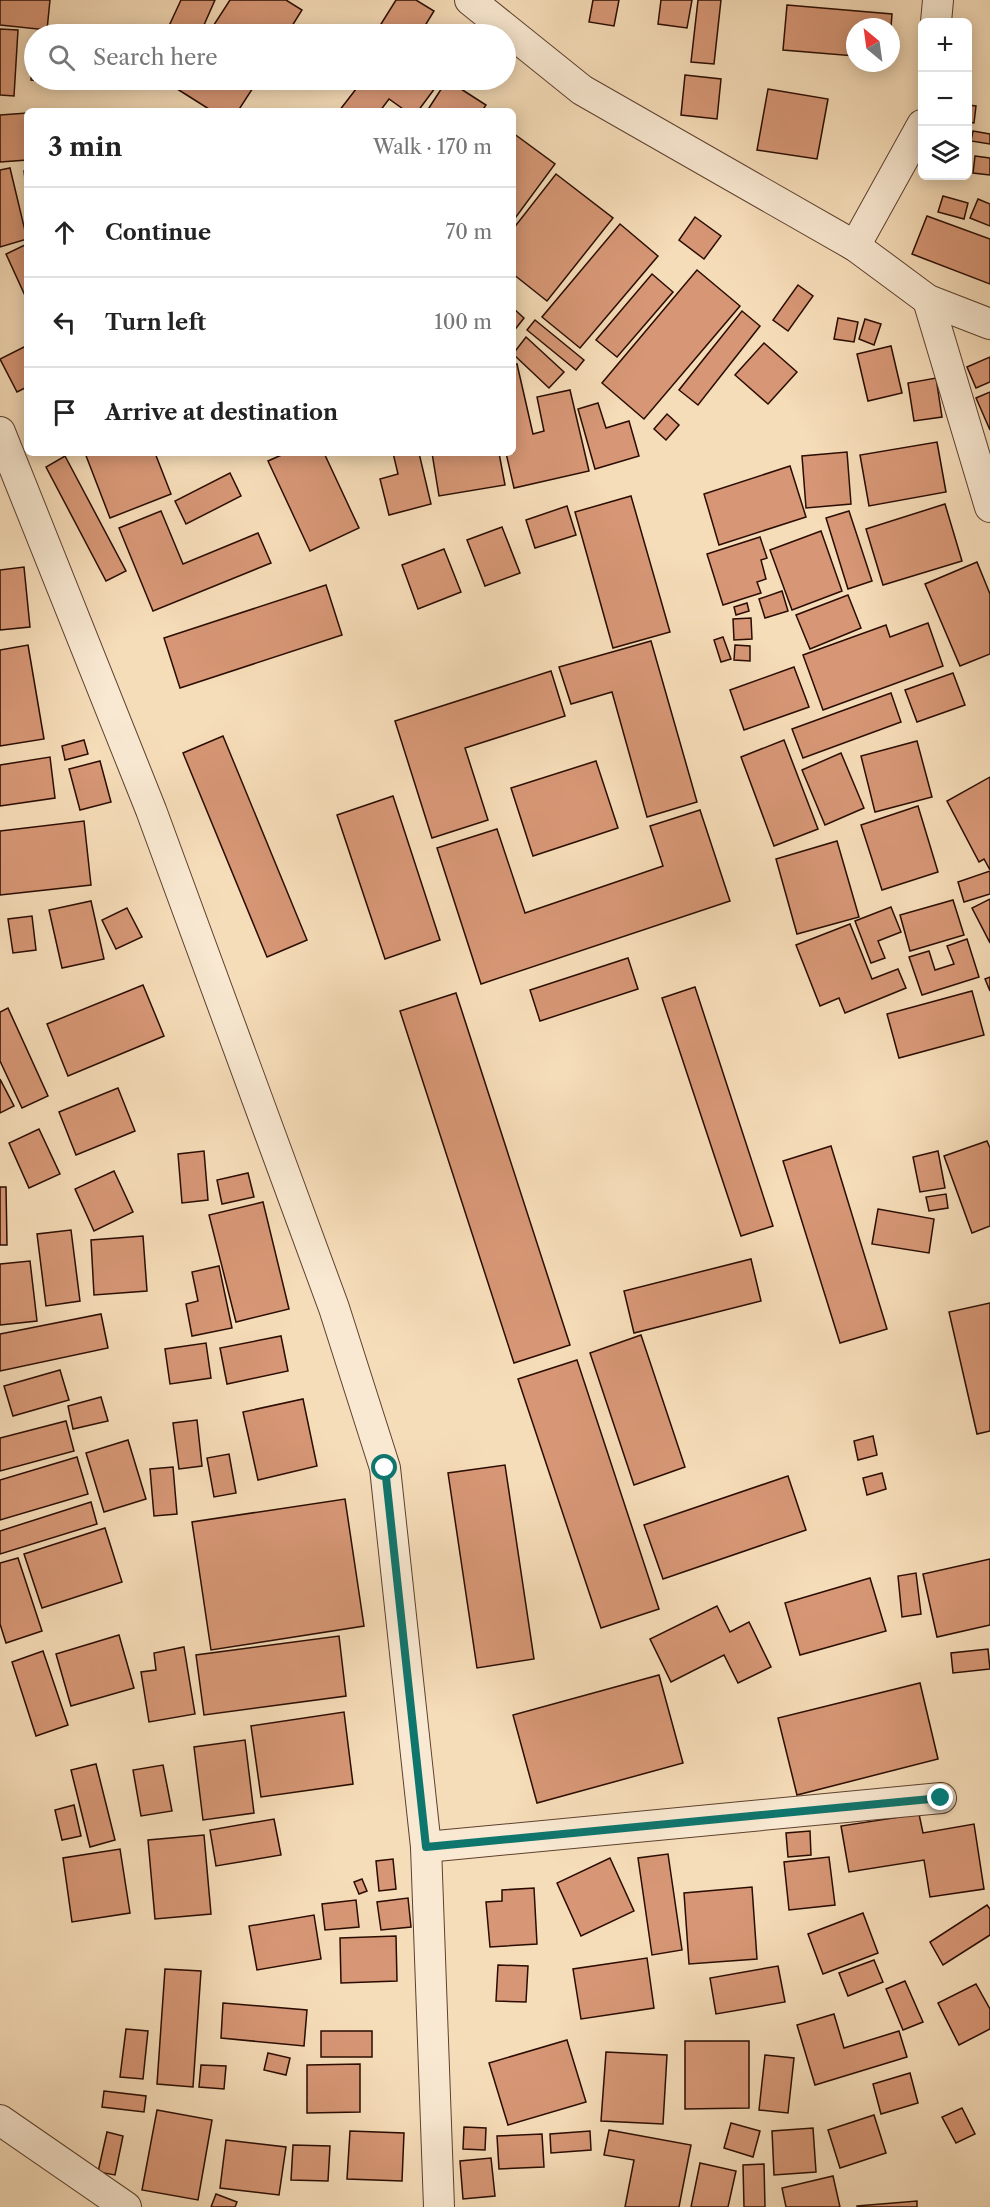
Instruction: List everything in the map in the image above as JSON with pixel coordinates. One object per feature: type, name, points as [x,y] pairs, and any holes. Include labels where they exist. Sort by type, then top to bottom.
[{"type":"street","points":[[470,0],[500,24]]},
{"type":"street","points":[[936,18],[938,0]]},
{"type":"street","points":[[516,37],[582,90],[855,246],[928,300],[990,324]]},
{"type":"street","points":[[855,246],[921,126]]},
{"type":"street","points":[[928,300],[990,507]]},
{"type":"street","points":[[0,432],[152,810],[334,1308],[385,1468],[426,1847],[439,2207]]},
{"type":"street","points":[[426,1847],[941,1798]]},
{"type":"street","points":[[0,2120],[126,2207]]},
{"type":"building","points":[[0,0],[50,0],[48,24],[24,24],[24,28],[0,25]]},
{"type":"building","points":[[181,0],[215,0],[204,24],[170,24]]},
{"type":"building","points":[[230,0],[286,0],[302,10],[293,24],[214,24]]},
{"type":"building","points":[[396,0],[416,0],[434,11],[426,24],[381,24]]},
{"type":"building","points":[[593,0],[619,0],[614,26],[589,22]]},
{"type":"building","points":[[661,0],[692,0],[687,28],[658,24]]},
{"type":"building","points":[[698,0],[721,0],[714,64],[691,62]]},
{"type":"building","points":[[787,5],[892,14],[892,18],[846,18],[846,55],[783,50]]},
{"type":"building","points":[[0,29],[18,30],[14,96],[0,95]]},
{"type":"building","points":[[685,75],[721,79],[717,119],[681,115]]},
{"type":"building","points":[[768,89],[828,99],[817,159],[757,150]]},
{"type":"building","points":[[179,90],[252,90],[240,108],[207,108]]},
{"type":"building","points":[[355,90],[434,90],[420,108],[402,108],[389,99],[382,108],[341,108]]},
{"type":"building","points":[[441,90],[463,90],[486,105],[484,108],[429,108]]},
{"type":"building","points":[[972,106],[976,106],[974,123],[972,123]]},
{"type":"building","points":[[24,113],[24,160],[0,162],[0,115]]},
{"type":"building","points":[[973,131],[990,134],[990,144],[972,141]]},
{"type":"building","points":[[516,135],[555,164],[516,217]]},
{"type":"building","points":[[975,156],[990,158],[990,175],[973,173]]},
{"type":"building","points":[[10,168],[24,226],[24,240],[0,247],[0,170]]},
{"type":"building","points":[[556,174],[613,218],[547,301],[516,276],[516,225]]},
{"type":"building","points":[[943,196],[968,203],[964,219],[938,212]]},
{"type":"building","points":[[978,199],[990,204],[990,226],[970,218]]},
{"type":"building","points":[[927,216],[990,239],[990,284],[912,254]]},
{"type":"building","points":[[695,217],[721,236],[704,259],[679,240]]},
{"type":"building","points":[[620,224],[658,256],[580,348],[542,317]]},
{"type":"building","points":[[24,245],[24,293],[6,254]]},
{"type":"building","points":[[697,270],[740,306],[644,419],[602,383]]},
{"type":"building","points":[[652,274],[673,292],[617,357],[596,340]]},
{"type":"building","points":[[798,285],[813,296],[788,331],[773,320]]},
{"type":"building","points":[[516,311],[524,318],[516,328]]},
{"type":"building","points":[[742,311],[760,326],[698,405],[679,390]]},
{"type":"building","points":[[838,318],[858,322],[854,342],[834,339]]},
{"type":"building","points":[[865,319],[881,324],[874,345],[859,339]]},
{"type":"building","points":[[535,320],[584,360],[576,370],[527,330]]},
{"type":"building","points":[[526,337],[564,372],[549,388],[516,357],[516,350]]},
{"type":"building","points":[[764,343],[797,372],[768,404],[735,375]]},
{"type":"building","points":[[891,346],[902,393],[868,401],[857,354]]},
{"type":"building","points":[[24,347],[24,388],[17,392],[0,359]]},
{"type":"building","points":[[990,357],[990,382],[976,388],[967,367]]},
{"type":"building","points":[[516,364],[533,434],[544,431],[537,397],[570,390],[589,471],[514,488],[507,456],[516,456]]},
{"type":"building","points":[[936,378],[942,417],[914,421],[908,383]]},
{"type":"building","points":[[990,392],[990,430],[976,398]]},
{"type":"building","points":[[598,403],[606,428],[629,421],[639,456],[595,469],[578,409]]},
{"type":"building","points":[[667,414],[679,425],[666,440],[654,429]]},
{"type":"building","points":[[937,442],[946,492],[869,506],[860,455]]},
{"type":"building","points":[[847,452],[851,504],[806,508],[802,456]]},
{"type":"building","points":[[65,456],[126,571],[106,581],[46,467]]},
{"type":"building","points":[[86,456],[156,456],[171,494],[110,518]]},
{"type":"building","points":[[279,456],[325,456],[359,528],[310,551],[268,461]]},
{"type":"building","points":[[394,456],[420,456],[431,504],[389,515],[380,479],[398,474]]},
{"type":"building","points":[[432,456],[500,456],[505,485],[439,496]]},
{"type":"building","points":[[790,466],[806,517],[719,545],[704,494]]},
{"type":"building","points":[[230,473],[241,496],[186,524],[175,501]]},
{"type":"building","points":[[631,496],[670,632],[613,648],[575,512]]},
{"type":"building","points":[[945,504],[962,561],[883,585],[866,529]]},
{"type":"building","points":[[567,506],[576,535],[535,548],[526,520]]},
{"type":"building","points":[[161,511],[183,564],[258,533],[271,563],[153,611],[119,528]]},
{"type":"building","points":[[849,511],[872,581],[848,589],[826,518]]},
{"type":"building","points":[[502,527],[520,573],[485,586],[467,540]]},
{"type":"building","points":[[821,531],[842,591],[792,610],[770,550]]},
{"type":"building","points":[[760,537],[767,558],[761,560],[766,579],[757,582],[761,593],[723,605],[707,554]]},
{"type":"building","points":[[444,549],[461,592],[418,609],[402,565]]},
{"type":"building","points":[[977,562],[990,594],[990,654],[960,666],[925,584]]},
{"type":"building","points":[[24,567],[30,627],[0,630],[0,570]]},
{"type":"building","points":[[326,585],[342,635],[180,688],[164,638]]},
{"type":"building","points":[[782,591],[788,611],[765,618],[759,599]]},
{"type":"building","points":[[848,595],[861,628],[810,649],[796,615]]},
{"type":"building","points":[[747,603],[749,611],[736,615],[734,607]]},
{"type":"building","points":[[751,618],[752,639],[734,640],[733,619]]},
{"type":"building","points":[[928,623],[943,666],[823,710],[803,655],[886,625],[890,637]]},
{"type":"building","points":[[723,637],[731,659],[721,662],[714,640]]},
{"type":"building","points":[[651,641],[697,802],[647,817],[612,692],[571,704],[559,667]]},
{"type":"building","points":[[28,645],[44,739],[0,746],[0,650]]},
{"type":"building","points":[[735,645],[750,646],[750,661],[734,660]]},
{"type":"building","points":[[794,667],[809,707],[744,730],[730,690]]},
{"type":"building","points":[[551,671],[565,716],[465,748],[488,820],[432,838],[395,721]]},
{"type":"building","points":[[953,673],[965,705],[917,722],[905,690]]},
{"type":"building","points":[[891,693],[901,722],[803,758],[792,729]]},
{"type":"building","points":[[223,736],[307,940],[267,957],[183,753]]},
{"type":"building","points":[[84,740],[88,754],[65,760],[62,746]]},
{"type":"building","points":[[784,740],[818,829],[774,846],[741,757]]},
{"type":"building","points":[[917,741],[932,797],[875,812],[861,756]]},
{"type":"building","points":[[841,753],[864,808],[825,825],[802,770]]},
{"type":"building","points":[[50,757],[55,798],[0,806],[0,765]]},
{"type":"building","points":[[100,761],[111,802],[80,810],[69,769]]},
{"type":"building","points":[[596,761],[618,828],[533,856],[511,788]]},
{"type":"building","points":[[990,777],[990,870],[984,859],[979,862],[947,801]]},
{"type":"building","points":[[393,796],[440,940],[385,959],[337,815]]},
{"type":"building","points":[[918,806],[938,872],[882,890],[861,825]]},
{"type":"building","points":[[700,810],[730,901],[481,984],[437,848],[497,829],[525,913],[663,866],[650,826]]},
{"type":"building","points":[[84,821],[91,885],[0,895],[0,831]]},
{"type":"building","points":[[837,841],[859,917],[797,934],[776,859]]},
{"type":"building","points":[[990,871],[990,894],[964,902],[958,882]]},
{"type":"building","points":[[990,899],[990,943],[972,908]]},
{"type":"building","points":[[953,900],[964,935],[910,951],[900,915]]},
{"type":"building","points":[[91,901],[104,959],[62,968],[49,910]]},
{"type":"building","points":[[891,907],[901,932],[878,941],[885,958],[871,963],[855,921]]},
{"type":"building","points":[[127,908],[142,937],[116,949],[102,920]]},
{"type":"building","points":[[32,916],[36,950],[13,953],[8,919]]},
{"type":"building","points":[[850,924],[872,979],[898,969],[906,988],[845,1013],[839,998],[820,1006],[796,945]]},
{"type":"building","points":[[967,939],[979,977],[922,995],[909,957],[929,951],[935,970],[954,964],[947,946]]},
{"type":"building","points":[[628,958],[638,989],[540,1021],[530,990]]},
{"type":"building","points":[[990,977],[990,991],[985,979]]},
{"type":"building","points":[[143,985],[164,1036],[68,1076],[47,1024]]},
{"type":"building","points":[[695,987],[773,1226],[741,1236],[662,998]]},
{"type":"building","points":[[972,991],[984,1035],[899,1058],[887,1014]]},
{"type":"building","points":[[456,993],[570,1345],[514,1363],[400,1011]]},
{"type":"building","points":[[8,1008],[48,1096],[22,1108],[0,1061],[0,1012]]},
{"type":"building","points":[[0,1079],[14,1106],[0,1113]]},
{"type":"building","points":[[118,1088],[135,1131],[76,1155],[59,1112]]},
{"type":"building","points":[[39,1129],[60,1174],[29,1188],[9,1143]]},
{"type":"building","points":[[987,1141],[990,1148],[990,1226],[972,1233],[944,1156]]},
{"type":"building","points":[[831,1146],[887,1329],[840,1343],[783,1161]]},
{"type":"building","points":[[204,1151],[208,1200],[182,1203],[178,1154]]},
{"type":"building","points":[[938,1151],[945,1188],[920,1192],[913,1157]]},
{"type":"building","points":[[114,1171],[133,1212],[94,1231],[75,1189]]},
{"type":"building","points":[[248,1173],[254,1197],[222,1204],[217,1180]]},
{"type":"building","points":[[0,1187],[6,1187],[7,1245],[0,1245]]},
{"type":"building","points":[[946,1194],[948,1208],[929,1211],[926,1197]]},
{"type":"building","points":[[263,1202],[289,1309],[236,1322],[209,1215]]},
{"type":"building","points":[[878,1209],[934,1219],[929,1253],[872,1244]]},
{"type":"building","points":[[71,1230],[80,1301],[46,1306],[37,1234]]},
{"type":"building","points":[[143,1236],[147,1291],[94,1295],[91,1240]]},
{"type":"building","points":[[751,1259],[761,1301],[634,1333],[624,1291]]},
{"type":"building","points":[[30,1261],[37,1321],[0,1325],[0,1264]]},
{"type":"building","points":[[219,1266],[232,1328],[192,1336],[186,1304],[198,1301],[192,1272]]},
{"type":"building","points":[[990,1303],[990,1431],[977,1434],[949,1312]]},
{"type":"building","points":[[101,1314],[108,1348],[0,1371],[0,1334]]},
{"type":"building","points":[[641,1335],[685,1467],[634,1485],[590,1353]]},
{"type":"building","points":[[281,1336],[288,1371],[227,1384],[220,1348]]},
{"type":"building","points":[[206,1343],[211,1378],[170,1384],[165,1349]]},
{"type":"building","points":[[577,1360],[659,1609],[601,1628],[518,1379]]},
{"type":"building","points":[[60,1370],[69,1400],[13,1416],[4,1386]]},
{"type":"building","points":[[101,1397],[108,1421],[73,1429],[68,1406]]},
{"type":"building","points":[[303,1399],[317,1466],[258,1480],[243,1412]]},
{"type":"building","points":[[197,1420],[202,1466],[179,1469],[173,1423]]},
{"type":"building","points":[[66,1421],[74,1451],[0,1471],[0,1438]]},
{"type":"building","points":[[873,1436],[877,1455],[858,1460],[854,1441]]},
{"type":"building","points":[[128,1440],[146,1499],[104,1512],[86,1453]]},
{"type":"building","points":[[229,1454],[236,1493],[214,1497],[207,1458]]},
{"type":"building","points":[[77,1457],[88,1494],[0,1520],[0,1480]]},
{"type":"building","points":[[505,1465],[534,1659],[477,1668],[448,1473]]},
{"type":"building","points":[[173,1467],[177,1514],[154,1516],[150,1469]]},
{"type":"building","points":[[882,1473],[886,1489],[867,1495],[863,1478]]},
{"type":"building","points":[[788,1476],[806,1530],[663,1579],[644,1525]]},
{"type":"building","points":[[345,1499],[364,1626],[211,1650],[192,1522]]},
{"type":"building","points":[[91,1502],[97,1524],[0,1554],[0,1531]]},
{"type":"building","points":[[105,1528],[122,1582],[42,1608],[24,1554]]},
{"type":"building","points":[[18,1558],[42,1631],[6,1643],[0,1624],[0,1563]]},
{"type":"building","points":[[990,1559],[990,1625],[937,1637],[923,1574]]},
{"type":"building","points":[[916,1573],[921,1614],[902,1617],[898,1576]]},
{"type":"building","points":[[870,1578],[886,1631],[800,1655],[785,1603]]},
{"type":"building","points":[[717,1606],[730,1632],[749,1622],[771,1667],[738,1683],[724,1655],[671,1682],[650,1639]]},
{"type":"building","points":[[119,1635],[134,1688],[71,1706],[56,1654]]},
{"type":"building","points":[[339,1636],[346,1696],[204,1715],[196,1655]]},
{"type":"building","points":[[184,1647],[195,1714],[149,1722],[141,1672],[156,1670],[154,1653]]},
{"type":"building","points":[[988,1649],[990,1669],[953,1673],[951,1653]]},
{"type":"building","points":[[43,1651],[68,1725],[36,1736],[12,1662]]},
{"type":"building","points":[[659,1675],[683,1763],[537,1803],[513,1715]]},
{"type":"building","points":[[920,1683],[938,1759],[797,1795],[778,1718]]},
{"type":"building","points":[[344,1712],[353,1784],[261,1797],[251,1726]]},
{"type":"building","points":[[245,1740],[254,1813],[203,1820],[194,1747]]},
{"type":"building","points":[[96,1764],[115,1840],[90,1847],[71,1770]]},
{"type":"building","points":[[163,1765],[172,1811],[141,1816],[133,1770]]},
{"type":"building","points":[[74,1805],[81,1836],[62,1840],[55,1810]]},
{"type":"building","points":[[919,1814],[923,1833],[974,1824],[984,1889],[930,1897],[924,1860],[849,1872],[841,1826]]},
{"type":"building","points":[[274,1819],[281,1855],[216,1866],[210,1830]]},
{"type":"building","points":[[810,1831],[811,1855],[788,1857],[786,1833]]},
{"type":"building","points":[[204,1835],[211,1914],[155,1919],[148,1840]]},
{"type":"building","points":[[120,1849],[130,1913],[72,1922],[63,1858]]},
{"type":"building","points":[[668,1854],[682,1950],[652,1955],[638,1858]]},
{"type":"building","points":[[829,1857],[835,1905],[789,1910],[784,1862]]},
{"type":"building","points":[[610,1858],[634,1911],[581,1936],[557,1883]]},
{"type":"building","points":[[393,1859],[396,1889],[379,1891],[376,1861]]},
{"type":"building","points":[[362,1879],[367,1891],[359,1894],[354,1882]]},
{"type":"building","points":[[752,1887],[757,1959],[689,1964],[684,1893]]},
{"type":"building","points":[[534,1888],[537,1944],[490,1947],[486,1902],[502,1901],[502,1890]]},
{"type":"building","points":[[408,1898],[411,1927],[381,1930],[377,1902]]},
{"type":"building","points":[[356,1900],[359,1927],[325,1930],[322,1904]]},
{"type":"building","points":[[987,1905],[990,1909],[990,1935],[943,1965],[930,1942]]},
{"type":"building","points":[[863,1913],[878,1953],[823,1974],[808,1934]]},
{"type":"building","points":[[314,1915],[321,1959],[257,1970],[249,1926]]},
{"type":"building","points":[[396,1936],[397,1981],[341,1983],[340,1938]]},
{"type":"building","points":[[647,1958],[654,2008],[581,2019],[573,1969]]},
{"type":"building","points":[[874,1960],[883,1982],[848,1996],[839,1973]]},
{"type":"building","points":[[498,1965],[528,1966],[526,2002],[496,2001]]},
{"type":"building","points":[[778,1966],[785,2002],[716,2014],[710,1978]]},
{"type":"building","points":[[165,1969],[201,1971],[193,2087],[157,2084]]},
{"type":"building","points":[[905,1981],[923,2022],[903,2030],[886,1989]]},
{"type":"building","points":[[976,1984],[990,2009],[990,2029],[959,2045],[938,2003]]},
{"type":"building","points":[[223,2003],[307,2010],[304,2046],[221,2038]]},
{"type":"building","points":[[834,2014],[844,2048],[899,2031],[907,2057],[815,2085],[797,2025]]},
{"type":"building","points":[[126,2029],[148,2031],[143,2079],[120,2077]]},
{"type":"building","points":[[321,2031],[372,2031],[372,2057],[321,2057]]},
{"type":"building","points":[[567,2040],[586,2102],[508,2125],[489,2063]]},
{"type":"building","points":[[685,2041],[749,2041],[749,2108],[685,2109]]},
{"type":"building","points":[[606,2052],[667,2055],[663,2124],[601,2121]]},
{"type":"building","points":[[268,2053],[290,2058],[286,2075],[264,2070]]},
{"type":"building","points":[[765,2055],[794,2058],[788,2113],[759,2110]]},
{"type":"building","points":[[360,2064],[360,2112],[307,2113],[307,2065]]},
{"type":"building","points":[[201,2065],[226,2066],[224,2089],[199,2087]]},
{"type":"building","points":[[910,2073],[918,2103],[881,2114],[873,2084]]},
{"type":"building","points":[[104,2091],[146,2096],[144,2112],[102,2107]]},
{"type":"building","points":[[962,2108],[975,2134],[956,2143],[942,2117]]},
{"type":"building","points":[[157,2110],[212,2120],[198,2200],[142,2190]]},
{"type":"building","points":[[874,2115],[886,2153],[840,2168],[828,2130]]},
{"type":"building","points":[[731,2123],[760,2131],[753,2157],[724,2148]]},
{"type":"building","points":[[464,2127],[486,2128],[485,2150],[463,2149]]},
{"type":"building","points":[[813,2128],[816,2172],[774,2175],[772,2131]]},
{"type":"building","points":[[609,2130],[691,2145],[679,2207],[625,2207],[634,2160],[604,2155]]},
{"type":"building","points":[[350,2131],[404,2133],[402,2181],[347,2179]]},
{"type":"building","points":[[590,2131],[591,2150],[551,2153],[550,2134]]},
{"type":"building","points":[[107,2132],[123,2136],[115,2175],[98,2172]]},
{"type":"building","points":[[542,2134],[544,2167],[499,2169],[497,2136]]},
{"type":"building","points":[[226,2140],[286,2147],[279,2195],[220,2188]]},
{"type":"building","points":[[293,2145],[330,2146],[328,2181],[291,2180]]},
{"type":"building","points":[[491,2158],[495,2196],[463,2199],[460,2161]]},
{"type":"building","points":[[700,2163],[736,2171],[728,2207],[691,2207]]},
{"type":"building","points":[[764,2164],[765,2207],[744,2207],[743,2165]]},
{"type":"building","points":[[833,2176],[840,2207],[786,2207],[782,2188]]},
{"type":"building","points":[[216,2194],[237,2202],[235,2207],[211,2207]]},
{"type":"building","points":[[917,2201],[917,2207],[857,2207],[857,2206]]},
{"type":"route","points":[[385,1468],[426,1847],[941,1798]]}]
